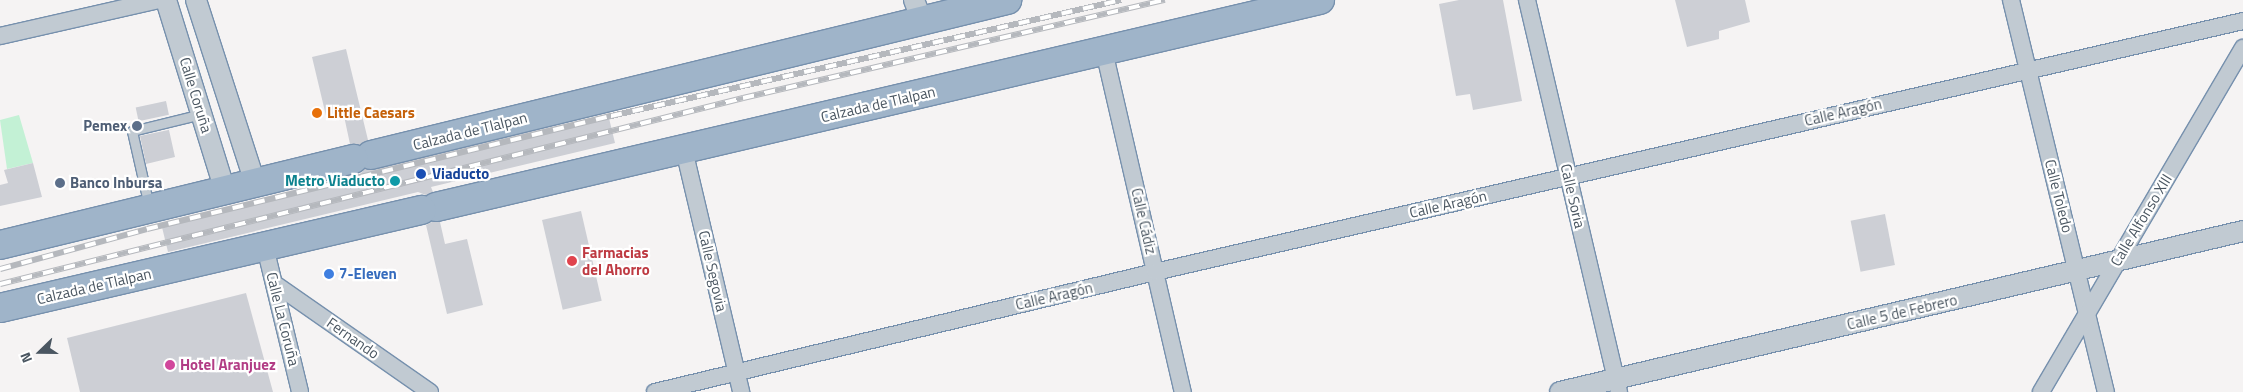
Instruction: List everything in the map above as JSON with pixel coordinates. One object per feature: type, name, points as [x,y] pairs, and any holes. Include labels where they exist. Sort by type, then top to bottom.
[{"type":"highway","name":"Calzada de Tlalpan","points":[[1,241],[150,209],[363,157],[918,10],[1007,0]]},
{"type":"highway","name":"Calzada de Tlalpan","points":[[0,308],[684,150],[1320,0]]},
{"type":"street","points":[[0,36],[158,0]]},
{"type":"street","name":"Calle Coruña","points":[[166,0],[225,191]]},
{"type":"street","name":"Calle Coruña","points":[[196,0],[255,183]]},
{"type":"street","name":"Calle Soria","points":[[1527,0],[1618,385]]},
{"type":"street","name":"Calle Toledo","points":[[2011,0],[2088,311],[2106,392]]},
{"type":"street","name":"Calle Aragón","points":[[655,392],[1155,272],[2028,69],[2243,21]]},
{"type":"street","name":"Calle Alfonso XIII","points":[[2041,392],[2243,48]]},
{"type":"street","name":"Calle Cádiz","points":[[1104,51],[1183,392]]},
{"type":"street","name":"Calle Segovia","points":[[684,150],[741,392]]},
{"type":"street","name":"Calle 5 de Febrero","points":[[1560,392],[1618,385],[2243,231]]},
{"type":"street","name":"Calle La Coruña","points":[[265,247],[300,392]]},
{"type":"street","name":"Fernando","points":[[275,284],[430,392]]},
{"type":"lane","points":[[150,209],[132,131],[201,114]]},
{"type":"green space","points":[[19,115],[33,163],[7,169],[0,120]]},
{"type":"building","points":[[1459,0],[1503,0],[1522,101],[1473,110],[1470,94],[1456,96],[1439,4]]},
{"type":"building","points":[[1675,0],[1745,0],[1750,22],[1719,31],[1719,39],[1687,47]]},
{"type":"building","points":[[346,49],[368,140],[360,145],[350,144],[344,116],[327,120],[312,57]]},
{"type":"building","points":[[166,101],[169,115],[139,121],[136,107]]},
{"type":"building","name":"Metro Viaducto","points":[[608,114],[615,143],[431,187],[433,192],[426,195],[418,192],[168,252],[161,223],[358,176],[365,169]]},
{"type":"building","points":[[173,129],[169,130],[175,157],[146,164],[140,136]]},
{"type":"building","points":[[33,163],[42,197],[0,206],[0,185],[8,183],[4,170]]},
{"type":"building","name":"Farmacias del Ahorro","points":[[581,211],[602,301],[563,310],[542,220]]},
{"type":"building","points":[[1885,214],[1895,265],[1861,272],[1851,221]]},
{"type":"building","points":[[432,222],[440,222],[445,244],[467,239],[483,305],[447,314],[426,225]]},
{"type":"building","name":"Hotel Aranjuez","points":[[246,293],[273,392],[80,392],[67,338]]},
{"type":"railway","points":[[0,269],[147,229],[611,116],[1121,0]]},
{"type":"railway","points":[[0,284],[743,98],[1165,0]]},
{"type":"place","name":"Little Caesars","points":[[317,113]]},
{"type":"place","name":"Pemex","points":[[137,126]]},
{"type":"place","name":"Viaducto","points":[[421,174]]},
{"type":"place","name":"Metro Viaducto","points":[[395,181]]},
{"type":"place","name":"Banco Inbursa","points":[[60,183]]},
{"type":"place","name":"Farmacias del Ahorro","points":[[572,261]]},
{"type":"place","name":"7-Eleven","points":[[329,274]]},
{"type":"place","name":"Hotel Aranjuez","points":[[170,365]]}]
